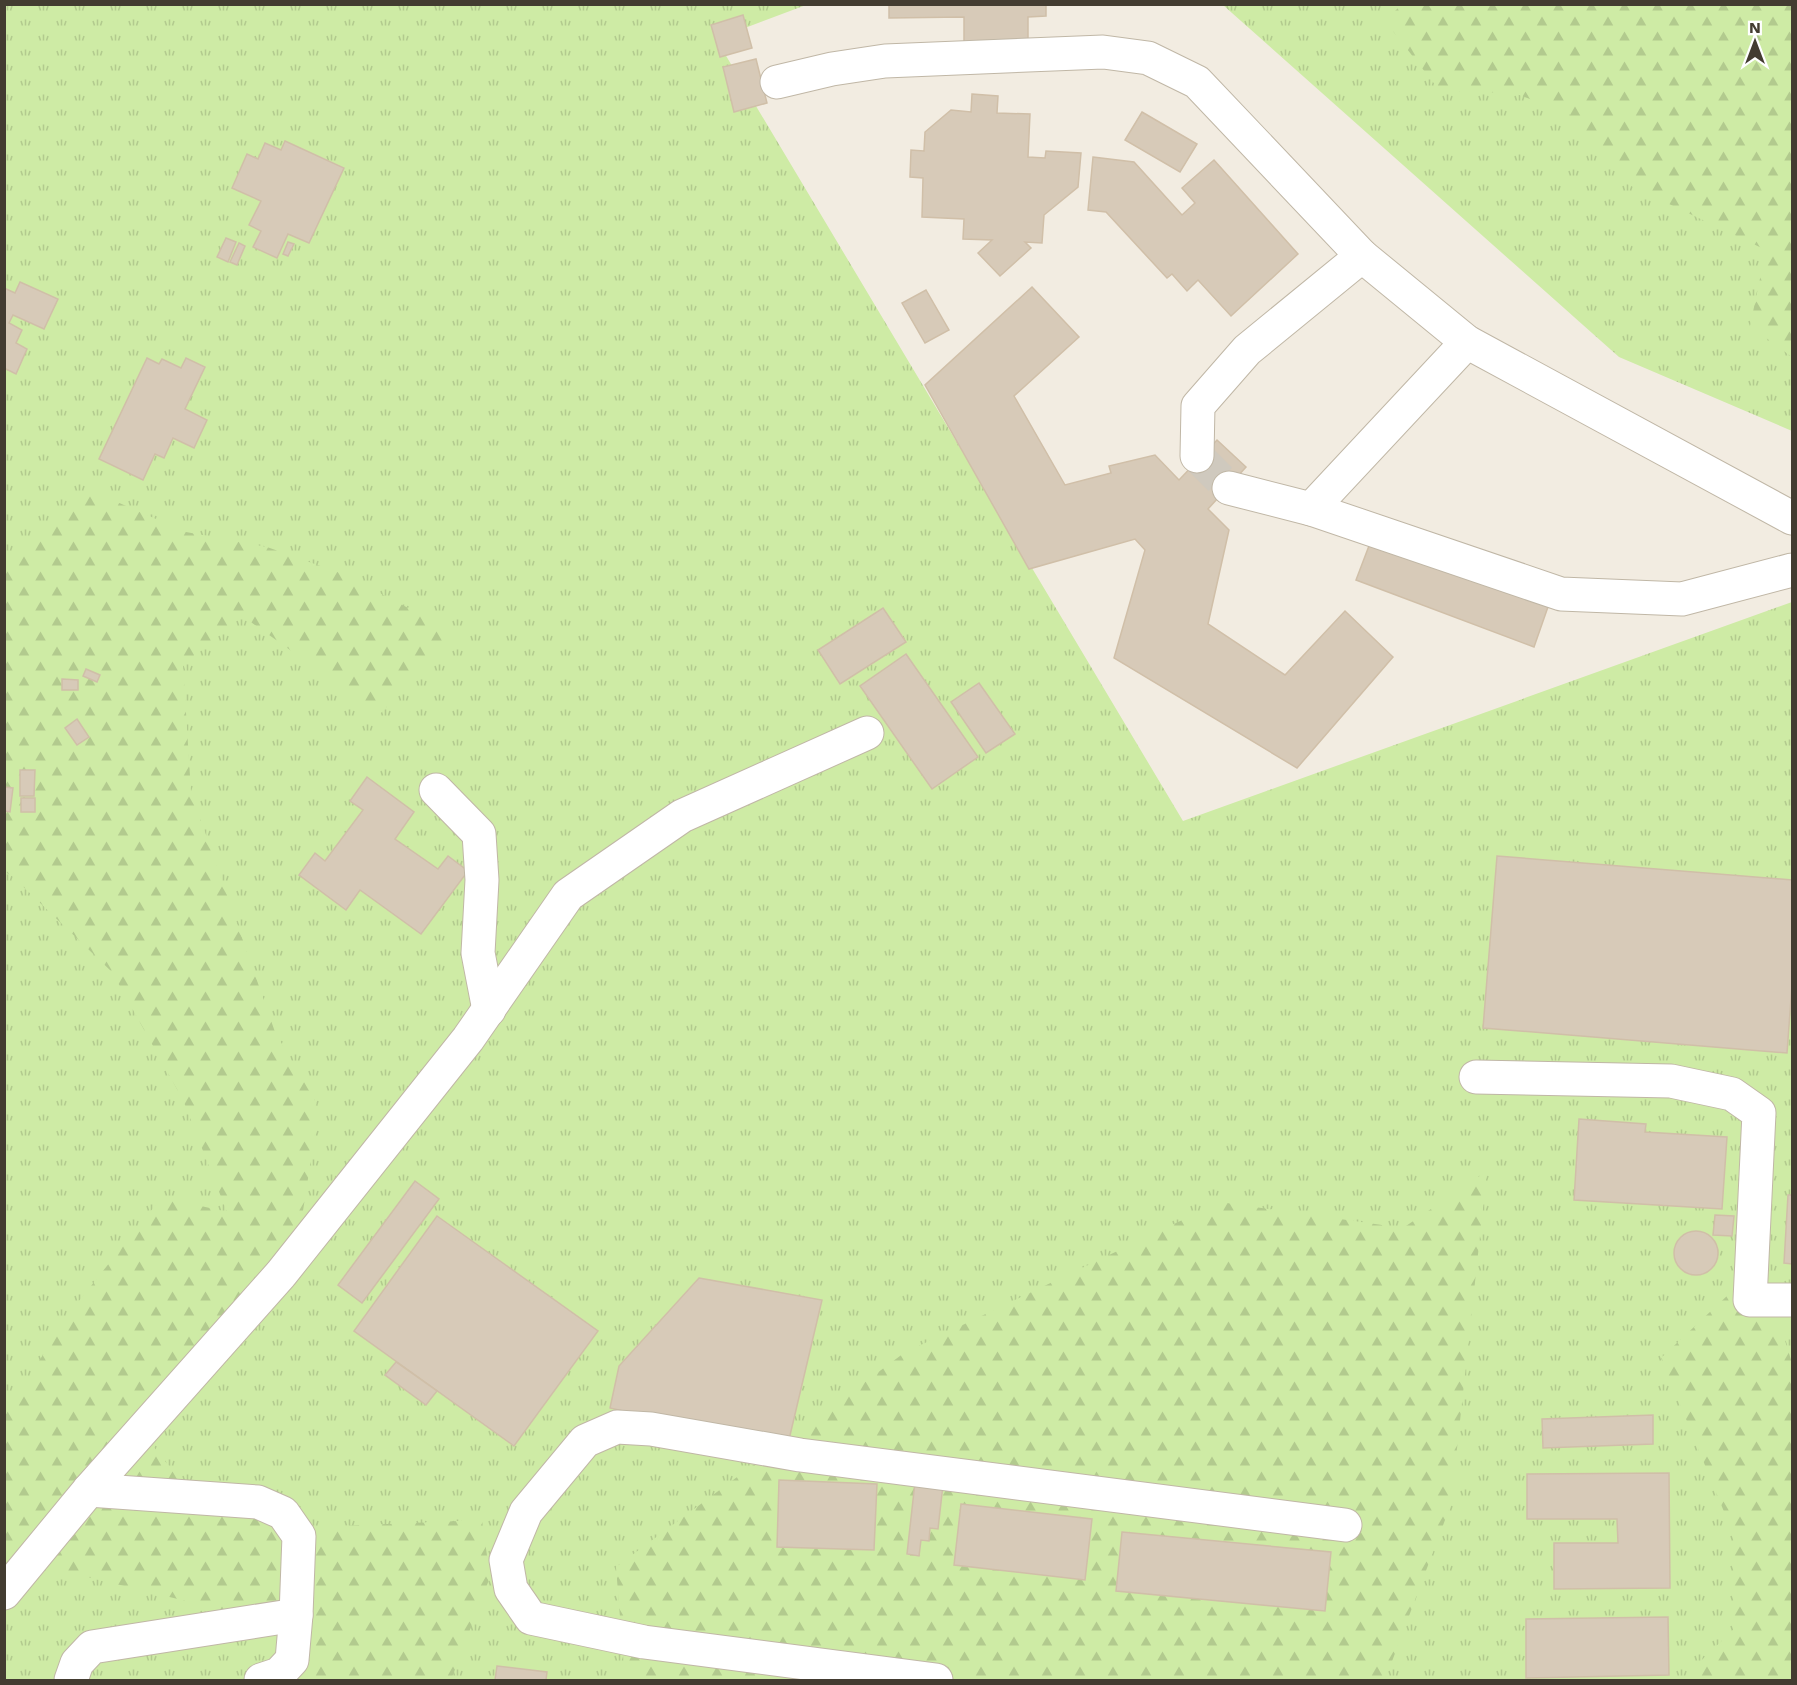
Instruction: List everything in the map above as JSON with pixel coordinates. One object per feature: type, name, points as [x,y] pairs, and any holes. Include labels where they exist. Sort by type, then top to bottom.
[{"type":"street","points":[[777,82],[832,69],[885,61],[1103,52],[1148,58],[1197,82],[1362,256],[1467,342],[1792,518]]},
{"type":"street","points":[[1197,456],[1198,406],[1247,350],[1362,256]]},
{"type":"street","points":[[1311,509],[1467,342]]},
{"type":"street","points":[[1229,488],[1311,509],[1561,594],[1682,599],[1792,570]]},
{"type":"street","points":[[4,1593],[89,1490],[281,1274],[468,1039],[568,895],[682,816],[867,733]]},
{"type":"street","points":[[436,790],[479,834],[482,880],[478,953],[489,1010]]},
{"type":"street","points":[[1476,1077],[1671,1081],[1732,1094],[1759,1113],[1750,1300],[1792,1300]]},
{"type":"street","points":[[936,1680],[644,1642],[531,1618],[511,1590],[506,1560],[526,1512],[585,1441],[617,1427],[651,1429],[800,1455],[1345,1525]]},
{"type":"street","points":[[89,1490],[258,1503],[284,1513],[299,1536],[296,1615],[291,1660],[279,1674],[261,1680]]},
{"type":"street","points":[[71,1680],[77,1663],[92,1647],[296,1615]]},
{"type":"green space","points":[[1402,4],[1792,5],[1792,357],[1750,326],[1766,250],[1629,185],[1569,114],[1514,93],[1440,91],[1385,21]]},
{"type":"green space","points":[[5,5],[806,5],[716,39],[1183,821],[1792,602],[1792,1680],[5,1680]]},
{"type":"green space","points":[[1223,5],[1792,5],[1792,431],[1619,357]]},
{"type":"green space","points":[[94,492],[186,532],[267,547],[343,574],[456,633],[380,714],[241,615],[183,665],[191,792],[275,1032],[319,1108],[293,1275],[146,1437],[199,1504],[293,1528],[482,1520],[490,1577],[451,1680],[269,1680],[277,1650],[186,1601],[54,1569],[5,1607],[5,1416],[67,1316],[162,1197],[227,1212],[183,1100],[112,972],[12,876],[5,872],[5,567],[10,560]]},
{"type":"green space","points":[[1487,1171],[1451,1504],[1385,1680],[625,1680],[616,1567],[904,1353],[1220,1202],[1403,1228]]},
{"type":"green space","points":[[1761,1264],[1792,1363],[1792,1680],[1681,1680],[1734,1629],[1734,1536],[1661,1358]]},
{"type":"building","points":[[889,4],[1046,4],[1046,16],[1028,17],[1028,42],[964,43],[964,17],[889,18]]},
{"type":"building","points":[[743,15],[752,48],[720,57],[711,25]]},
{"type":"building","points":[[756,59],[767,103],[734,112],[723,67]]},
{"type":"building","points":[[972,94],[998,96],[997,113],[1030,114],[1028,157],[1045,158],[1046,151],[1081,153],[1078,187],[1044,215],[1042,243],[1025,242],[1031,248],[1000,276],[978,253],[992,240],[963,239],[964,219],[922,217],[923,178],[910,177],[911,150],[924,151],[925,132],[951,110],[971,112]]},
{"type":"building","points":[[1142,112],[1197,144],[1180,172],[1125,140]]},
{"type":"building","points":[[285,141],[344,168],[309,243],[288,234],[277,258],[253,247],[261,231],[249,225],[261,201],[232,188],[247,154],[258,159],[265,143],[281,150]]},
{"type":"building","points":[[1093,157],[1134,162],[1182,215],[1195,203],[1182,188],[1214,160],[1298,254],[1231,316],[1198,280],[1187,291],[1172,274],[1167,278],[1106,212],[1088,210]]},
{"type":"building","points":[[226,238],[236,242],[228,262],[217,257]]},
{"type":"building","points":[[288,242],[294,244],[288,256],[283,254]]},
{"type":"building","points":[[239,243],[245,246],[237,265],[230,262]]},
{"type":"building","points":[[20,282],[58,299],[44,329],[13,315],[9,323],[22,330],[16,343],[27,349],[16,374],[4,368],[4,288],[15,293]]},
{"type":"building","points":[[1032,287],[1079,337],[1014,396],[1065,485],[1111,473],[1109,466],[1155,455],[1179,480],[1217,440],[1246,467],[1208,509],[1229,530],[1208,624],[1285,675],[1345,611],[1393,657],[1297,768],[1114,658],[1145,550],[1135,539],[1029,569],[925,385]]},
{"type":"building","points":[[926,290],[949,330],[925,343],[902,303]]},
{"type":"building","points":[[147,358],[159,364],[162,359],[181,368],[186,358],[205,367],[185,409],[207,420],[194,448],[173,438],[164,458],[155,454],[143,480],[99,459]]},
{"type":"building","points":[[1372,538],[1549,604],[1534,647],[1356,580]]},
{"type":"building","points":[[883,608],[906,642],[840,684],[818,650]]},
{"type":"building","points":[[906,654],[978,757],[932,789],[860,686]]},
{"type":"building","points":[[86,669],[100,675],[97,682],[83,676]]},
{"type":"building","points":[[62,679],[78,680],[78,690],[62,690]]},
{"type":"building","points":[[979,683],[1015,734],[986,753],[951,702]]},
{"type":"building","points":[[77,719],[89,737],[77,745],[65,728]]},
{"type":"building","points":[[20,770],[35,770],[34,796],[20,796]]},
{"type":"building","points":[[367,777],[414,812],[395,839],[438,869],[448,856],[468,871],[421,934],[360,890],[346,910],[299,875],[315,853],[325,861],[363,810],[350,801]]},
{"type":"building","points":[[4,787],[13,788],[10,812],[4,811]]},
{"type":"building","points":[[21,798],[35,798],[35,812],[21,812]]},
{"type":"building","points":[[1497,856],[1792,880],[1792,985],[1787,1053],[1483,1028]]},
{"type":"building","points":[[1579,1119],[1646,1124],[1645,1132],[1727,1137],[1722,1209],[1574,1200]]},
{"type":"building","points":[[415,1181],[439,1199],[362,1303],[338,1285]]},
{"type":"building","points":[[1788,1195],[1792,1195],[1792,1264],[1784,1263]]},
{"type":"building","points":[[1715,1215],[1734,1216],[1732,1236],[1713,1235]]},
{"type":"building","points":[[437,1216],[598,1331],[514,1446],[354,1331]]},
{"type":"building","points":[[1696,1231],[1711,1238],[1718,1253],[1711,1268],[1696,1275],[1681,1268],[1674,1253],[1681,1238]]},
{"type":"building","points":[[699,1278],[822,1300],[787,1448],[610,1408],[619,1366]]},
{"type":"building","points":[[396,1362],[437,1391],[426,1405],[385,1375]]},
{"type":"building","points":[[1653,1415],[1653,1444],[1543,1448],[1542,1419]]},
{"type":"building","points":[[1669,1473],[1670,1588],[1554,1589],[1554,1543],[1618,1543],[1617,1519],[1527,1519],[1527,1474]]},
{"type":"building","points":[[779,1480],[877,1484],[874,1550],[777,1547]]},
{"type":"building","points":[[915,1482],[943,1485],[938,1529],[930,1528],[929,1541],[921,1540],[919,1556],[907,1554]]},
{"type":"building","points":[[961,1504],[1092,1519],[1085,1580],[954,1565]]},
{"type":"building","points":[[1122,1532],[1331,1552],[1325,1611],[1116,1591]]},
{"type":"building","points":[[1668,1617],[1669,1675],[1526,1678],[1526,1619]]},
{"type":"building","points":[[497,1666],[547,1672],[546,1680],[495,1680]]},
{"type":"tunnel","points":[[1197,456],[1229,488]]}]
